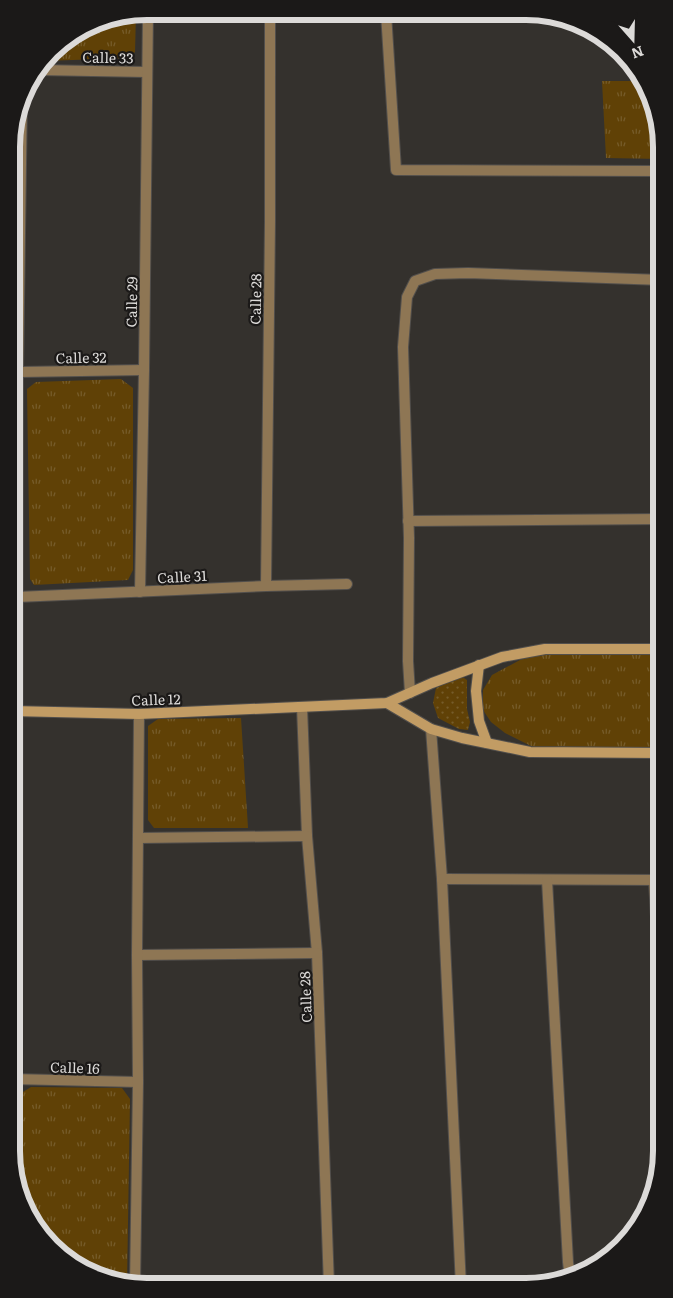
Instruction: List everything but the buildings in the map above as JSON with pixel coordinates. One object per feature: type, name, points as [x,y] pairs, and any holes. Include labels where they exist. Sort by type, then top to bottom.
[{"type":"street","name":"Calle 29","points":[[140,592],[148,20]]},
{"type":"street","name":"Calle 28","points":[[266,586],[270,240],[270,20]]},
{"type":"street","points":[[386,20],[396,170],[653,171]]},
{"type":"street","name":"Calle 33","points":[[46,70],[147,72]]},
{"type":"street","points":[[20,234],[22,125]]},
{"type":"street","points":[[410,693],[408,661],[409,548],[403,347],[407,297],[415,281],[435,274],[468,273],[653,280]]},
{"type":"street","name":"Calle 32","points":[[20,372],[144,370]]},
{"type":"street","points":[[408,521],[653,519]]},
{"type":"street","name":"Calle 31","points":[[20,597],[347,584]]},
{"type":"street","points":[[387,703],[502,657],[545,649],[653,649]]},
{"type":"street","points":[[479,665],[476,691],[479,722],[487,743]]},
{"type":"street","points":[[387,703],[431,729],[462,738],[530,752],[653,753]]},
{"type":"street","name":"Calle 12","points":[[20,711],[139,714],[387,703]]},
{"type":"street","name":"Calle 28","points":[[302,707],[307,836],[317,953],[329,1278]]},
{"type":"street","points":[[135,1277],[138,1082],[139,714]]},
{"type":"street","points":[[431,729],[442,879],[460,1278]]},
{"type":"street","points":[[138,838],[307,836]]},
{"type":"street","points":[[442,879],[653,880]]},
{"type":"street","points":[[547,880],[569,1270]]},
{"type":"street","points":[[137,955],[317,953]]},
{"type":"street","name":"Calle 16","points":[[20,1079],[138,1082]]},
{"type":"green space","points":[[136,21],[135,52],[128,58],[53,61],[76,41],[91,33],[122,22]]},
{"type":"green space","points":[[602,81],[635,81],[649,114],[652,130],[653,159],[606,158]]},
{"type":"green space","points":[[121,379],[133,388],[133,570],[128,580],[34,585],[30,579],[27,389],[36,382]]},
{"type":"green space","points":[[544,653],[653,654],[653,747],[533,747],[505,733],[491,722],[483,710],[483,690],[492,675],[520,660]]},
{"type":"green space","points":[[461,676],[467,680],[467,709],[470,722],[468,730],[459,729],[438,718],[433,703],[436,688]]},
{"type":"green space","points":[[241,718],[248,828],[154,828],[148,820],[148,726],[158,719]]},
{"type":"green space","points":[[31,1087],[122,1088],[130,1099],[127,1277],[106,1271],[76,1257],[51,1235],[41,1222],[33,1207],[23,1179],[23,1092]]}]
